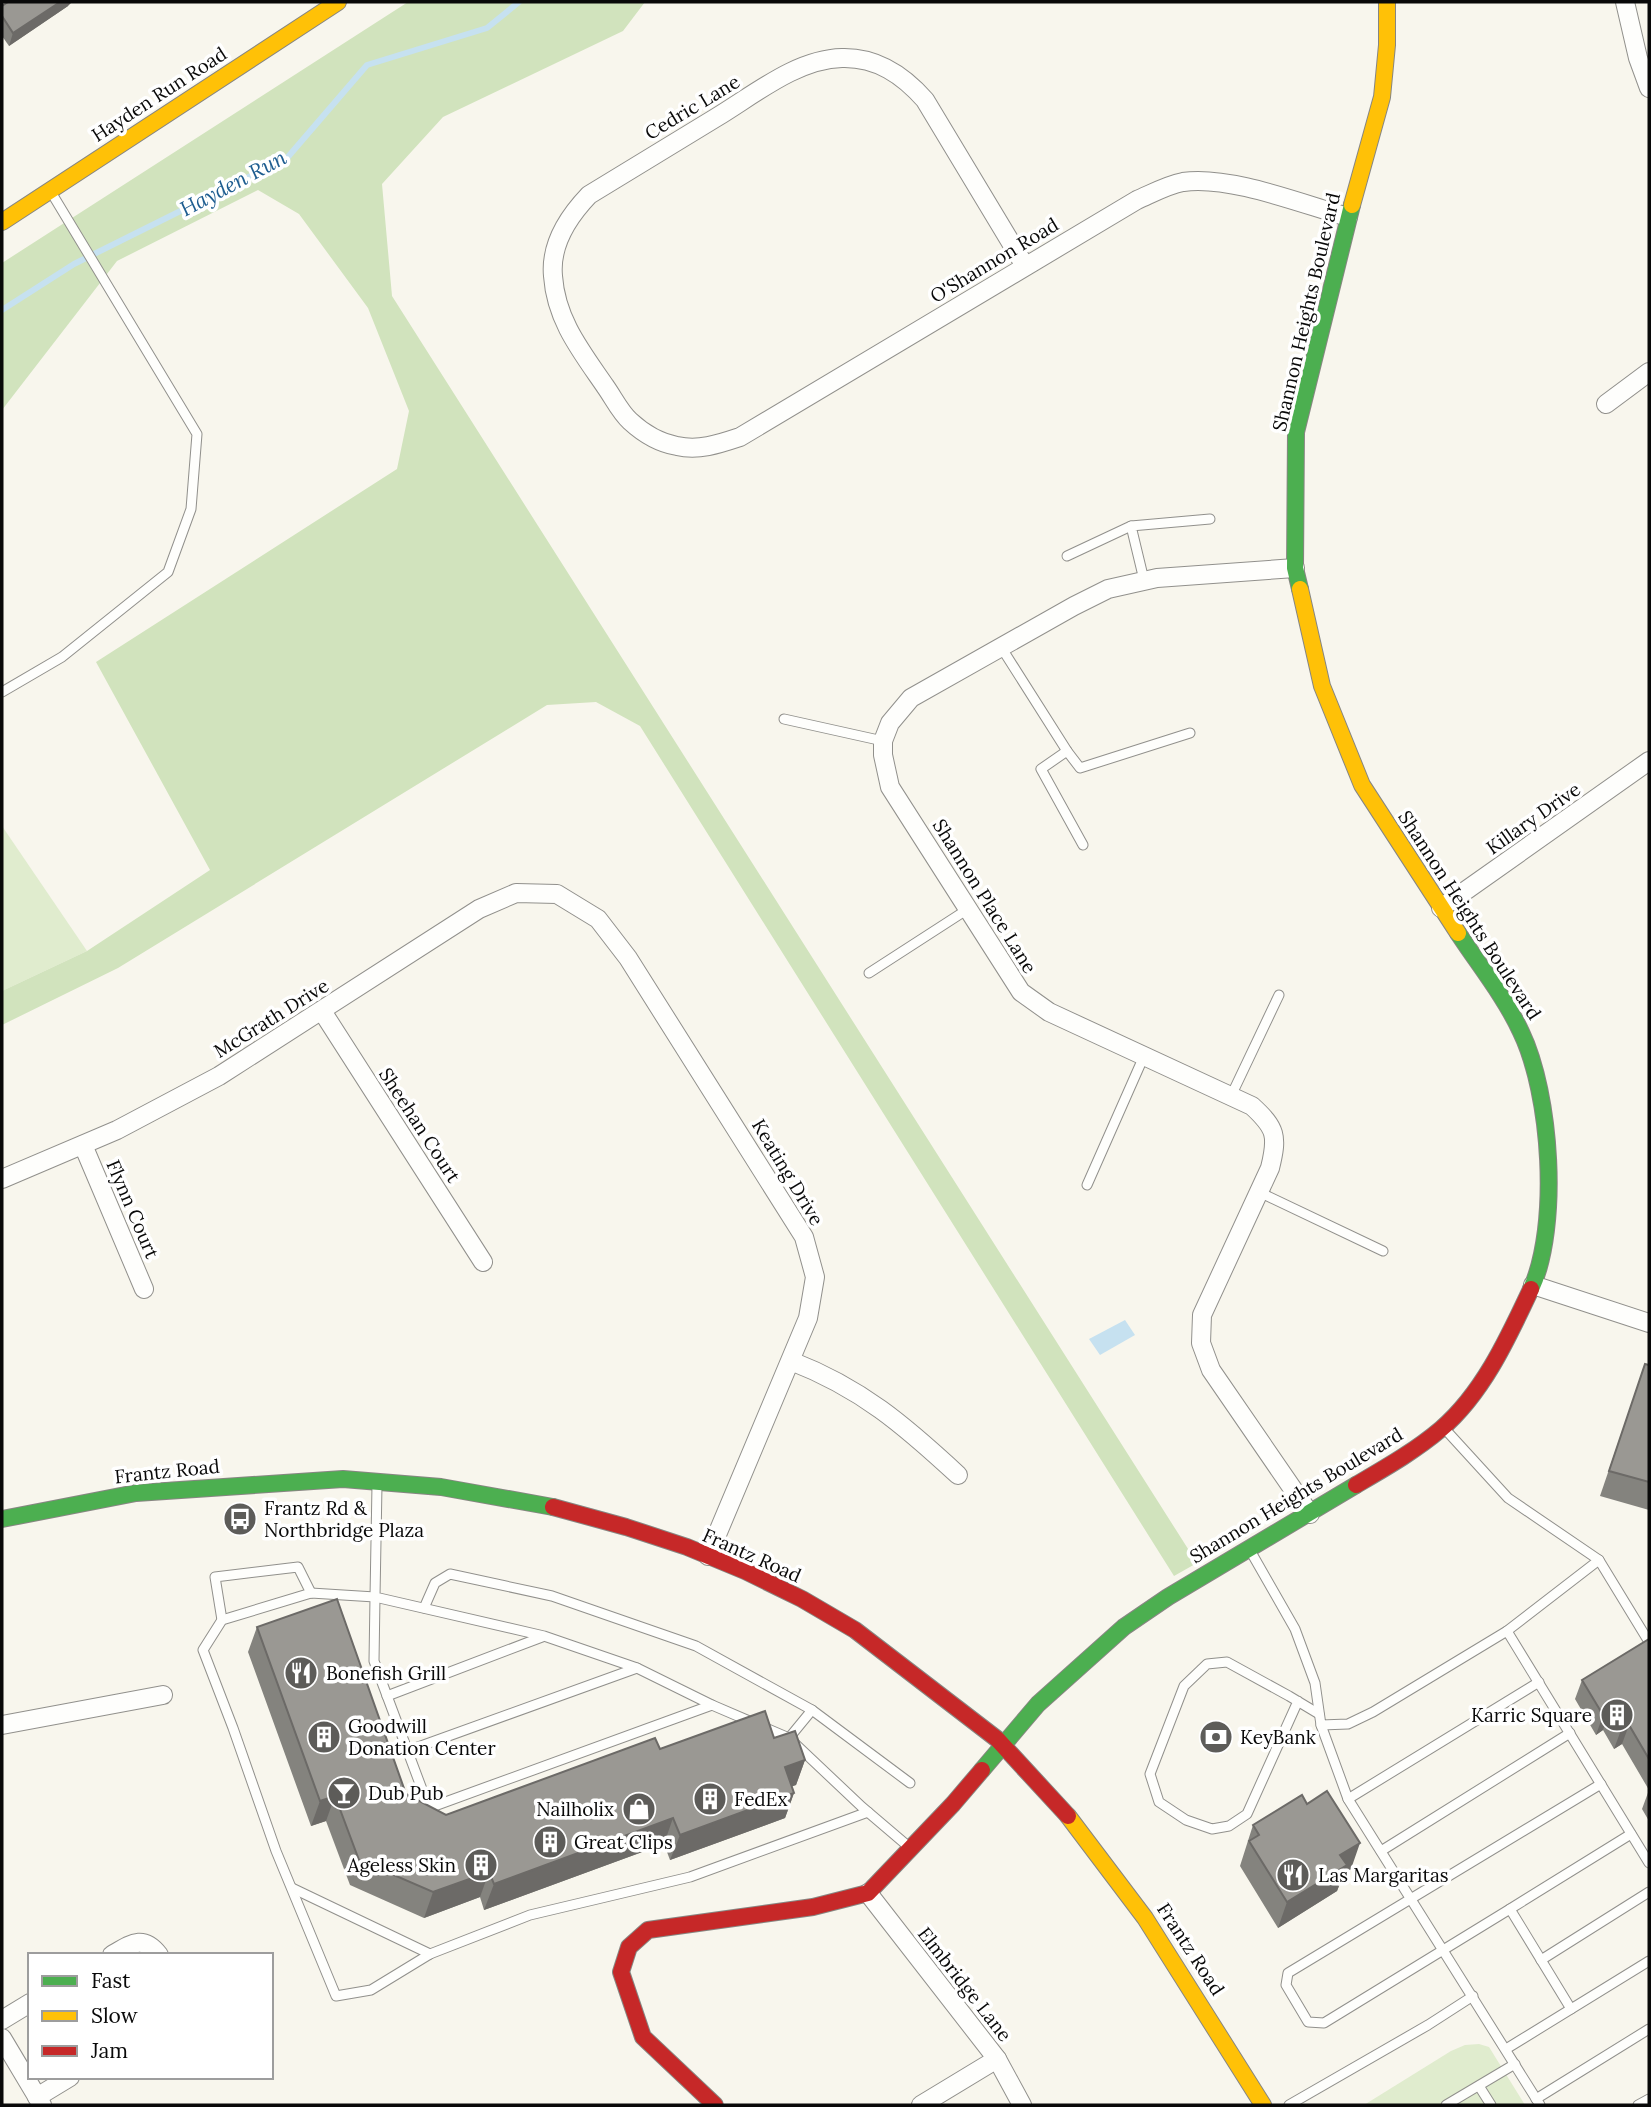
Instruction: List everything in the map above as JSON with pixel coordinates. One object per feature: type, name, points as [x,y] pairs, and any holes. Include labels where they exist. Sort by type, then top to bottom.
[{"type":"street","name":"Hayden Run Road","points":[[2,222],[338,2]]},
{"type":"street","name":"Shannon Heights Boulevard","points":[[1004,1746],[1038,1704],[1124,1627],[1168,1597],[1402,1458],[1443,1427],[1478,1387],[1508,1338],[1533,1285],[1541,1256],[1548,1200],[1548,1143],[1539,1090],[1521,1033],[1495,987],[1362,785],[1322,686],[1295,568],[1296,432],[1348,217],[1382,97],[1387,45],[1387,2]]},
{"type":"street","points":[[1625,2],[1649,88]]},
{"type":"street","name":"Cedric Lane","points":[[677,447],[650,437],[628,420],[566,328],[557,302],[552,274],[562,230],[572,212],[589,195],[796,69],[842,58],[891,68],[909,81],[925,100],[1025,265]]},
{"type":"street","name":"O'Shannon Road","points":[[677,447],[709,447],[740,437],[1137,200],[1180,183],[1202,180],[1226,182],[1348,217]]},
{"type":"street","points":[[1606,404],[1649,372]]},
{"type":"street","points":[[883,741],[890,723],[911,698],[1097,595],[1144,580],[1295,568]]},
{"type":"street","name":"Shannon Place Lane","points":[[883,741],[883,755],[890,787],[1021,992],[1049,1012],[1252,1106],[1269,1122],[1276,1144],[1270,1168],[1202,1315],[1201,1343],[1211,1370],[1310,1514]]},
{"type":"street","name":"Killary Drive","points":[[1441,908],[1649,761]]},
{"type":"street","name":"McGrath Drive","points":[[2,1178],[83,1145],[219,1076],[479,909],[516,893],[556,894]]},
{"type":"street","name":"Keating Drive","points":[[556,894],[598,919],[628,958],[804,1237],[815,1277],[808,1318],[708,1556]]},
{"type":"street","name":"Sheehan Court","points":[[322,1011],[483,1262]]},
{"type":"street","name":"Flynn Court","points":[[83,1145],[144,1289]]},
{"type":"street","points":[[1533,1285],[1649,1322]]},
{"type":"street","points":[[791,1361],[822,1373],[863,1396],[899,1422],[958,1475]]},
{"type":"street","name":"Frantz Road","points":[[2,1519],[135,1493],[259,1483],[377,1480],[543,1505],[637,1530],[708,1556],[785,1591],[856,1631],[1004,1746],[1067,1814],[1137,1905],[1192,1988],[1263,2105]]},
{"type":"street","points":[[2,1725],[163,1695]]},
{"type":"street","points":[[715,2105],[643,2037],[621,1972],[629,1947],[648,1930],[813,1907],[868,1893],[1004,1746]]},
{"type":"street","name":"Elmbridge Lane","points":[[868,1893],[997,2059],[1022,2105]]},
{"type":"street","points":[[116,1953],[139,1942],[150,1944],[157,1953]]},
{"type":"street","points":[[2,2020],[28,2004]]},
{"type":"street","points":[[2,2038],[40,2101],[68,2079]]},
{"type":"street","points":[[921,2105],[997,2059]]},
{"type":"lane","points":[[2,692],[62,657],[168,572],[191,509],[197,434],[50,190]]},
{"type":"lane","points":[[1068,556],[1131,526],[1210,520]]},
{"type":"lane","points":[[1131,526],[1144,580]]},
{"type":"lane","points":[[1001,647],[1066,751],[1080,768],[1190,733]]},
{"type":"lane","points":[[784,719],[883,741]]},
{"type":"lane","points":[[1066,751],[1041,769],[1083,845]]},
{"type":"lane","points":[[869,973],[968,909]]},
{"type":"lane","points":[[1231,1096],[1279,995]]},
{"type":"lane","points":[[1087,1185],[1144,1056]]},
{"type":"lane","points":[[1259,1192],[1383,1251]]},
{"type":"lane","points":[[1443,1427],[1508,1498],[1599,1560],[1649,1642]]},
{"type":"lane","points":[[377,1480],[374,1661],[429,1808],[712,1705]]},
{"type":"lane","points":[[1249,1548],[1295,1629],[1315,1683],[1321,1725],[1348,1799],[1538,2102],[1649,2029]]},
{"type":"lane","points":[[1321,1725],[1348,1724],[1373,1712],[1507,1631],[1599,1560]]},
{"type":"lane","points":[[222,1620],[215,1577],[298,1567],[311,1593]]},
{"type":"lane","points":[[424,1608],[435,1583],[450,1574],[552,1596],[696,1646],[812,1710],[909,1783]]},
{"type":"lane","points":[[867,1812],[690,1877],[530,1915],[430,1954],[371,1990],[336,1996],[292,1888],[203,1650],[222,1620],[311,1593],[375,1597],[544,1636],[637,1668],[712,1705],[789,1738],[867,1812],[911,1848]]},
{"type":"lane","points":[[1507,1631],[1649,1863]]},
{"type":"lane","points":[[387,1696],[544,1636]]},
{"type":"lane","points":[[1298,1701],[1247,1815],[1229,1826],[1212,1829],[1186,1820],[1159,1802],[1150,1774],[1184,1686],[1206,1664],[1227,1662],[1298,1701],[1319,1714]]},
{"type":"lane","points":[[407,1751],[637,1668]]},
{"type":"lane","points":[[1348,1799],[1539,1682]]},
{"type":"lane","points":[[789,1738],[812,1710]]},
{"type":"lane","points":[[1381,1851],[1570,1733]]},
{"type":"lane","points":[[1601,1784],[1288,1973],[1286,1985],[1308,2022],[1324,2023],[1631,1834]]},
{"type":"lane","points":[[292,1888],[430,1954]]},
{"type":"lane","points":[[1541,1960],[1649,1892]]},
{"type":"lane","points":[[1510,1909],[1571,2009]]},
{"type":"lane","points":[[1506,2049],[1649,1961]]},
{"type":"lane","points":[[1289,2105],[1472,1996]]},
{"type":"lane","points":[[1447,2105],[1515,2064]]},
{"type":"lane","points":[[1479,2086],[1491,2105]]},
{"type":"lane","points":[[1639,2105],[1649,2099]]},
{"type":"green space","points":[[408,2],[645,2],[623,31],[443,117],[382,184],[392,296],[1197,1563],[1174,1576],[640,726],[596,702],[547,705],[118,968],[2,1025],[2,991],[87,951],[210,870],[96,662],[397,469],[409,411],[368,308],[299,214],[258,190],[117,261],[2,410],[2,263]]},
{"type":"green space","points":[[2,826],[87,951],[2,991]]},
{"type":"green space","points":[[1479,2044],[1489,2047],[1525,2105],[1364,2105],[1451,2051],[1465,2045]]},
{"type":"water","points":[[1125,1320],[1135,1335],[1100,1355],[1089,1339]]},
{"type":"building","points":[[8,2],[60,2],[13,33],[2,16],[2,6]]},
{"type":"building","points":[[1645,1364],[1649,1365],[1649,1482],[1609,1471]]},
{"type":"building","points":[[337,1599],[406,1794],[446,1815],[655,1738],[660,1749],[765,1711],[774,1738],[795,1731],[805,1760],[785,1767],[794,1793],[680,1835],[673,1818],[494,1884],[489,1872],[433,1892],[359,1860],[335,1796],[320,1801],[257,1627]]},
{"type":"building","name":"Karric Square","points":[[1649,1639],[1649,1759],[1629,1725],[1621,1730],[1610,1711],[1603,1715],[1582,1680]]},
{"type":"building","name":"Las Margaritas","points":[[1327,1791],[1360,1843],[1340,1855],[1347,1865],[1287,1902],[1249,1841],[1259,1835],[1253,1825],[1302,1795],[1307,1804]]},
{"type":"waterway","name":"Hayden Run","points":[[2,310],[74,264],[287,158],[367,65],[487,28],[519,2]]},
{"type":"traffic: fast","points":[[1300,589],[1295,568],[1296,432],[1352,205]]},
{"type":"traffic: fast","points":[[1458,933],[1515,1019],[1531,1058],[1539,1089],[1545,1124],[1548,1196],[1546,1231],[1531,1289]]},
{"type":"traffic: fast","points":[[2,1519],[136,1493],[343,1479],[441,1487],[553,1507]]},
{"type":"traffic: fast","points":[[982,1770],[1038,1704],[1124,1627],[1168,1597],[1356,1485]]},
{"type":"traffic: slow","points":[[2,222],[338,2]]},
{"type":"traffic: slow","points":[[1352,205],[1382,97],[1387,45],[1387,2]]},
{"type":"traffic: slow","points":[[1300,589],[1322,686],[1362,785],[1458,933]]},
{"type":"traffic: slow","points":[[1068,1816],[1145,1918],[1263,2105]]},
{"type":"traffic: jam","points":[[1356,1485],[1421,1445],[1456,1415],[1493,1364],[1531,1289]]},
{"type":"traffic: jam","points":[[553,1507],[687,1547],[802,1599],[855,1630],[997,1739],[1068,1816]]},
{"type":"traffic: jam","points":[[715,2105],[643,2037],[621,1972],[629,1947],[648,1930],[813,1907],[868,1893],[982,1770]]},
{"type":"place","name":"Frantz Rd & Northbridge Plaza","points":[[240,1519]]},
{"type":"place","name":"Bonefish Grill","points":[[301,1673]]},
{"type":"place","name":"Karric Square","points":[[1617,1715]]},
{"type":"place","name":"Goodwill Donation Center","points":[[324,1737]]},
{"type":"place","name":"KeyBank","points":[[1216,1737]]},
{"type":"place","name":"Dub Pub","points":[[344,1793]]},
{"type":"place","name":"FedEx","points":[[710,1799]]},
{"type":"place","name":"Nailholix","points":[[639,1809]]},
{"type":"place","name":"Great Clips","points":[[550,1842]]},
{"type":"place","name":"Ageless Skin","points":[[481,1865]]},
{"type":"place","name":"Las Margaritas","points":[[1293,1875]]}]
